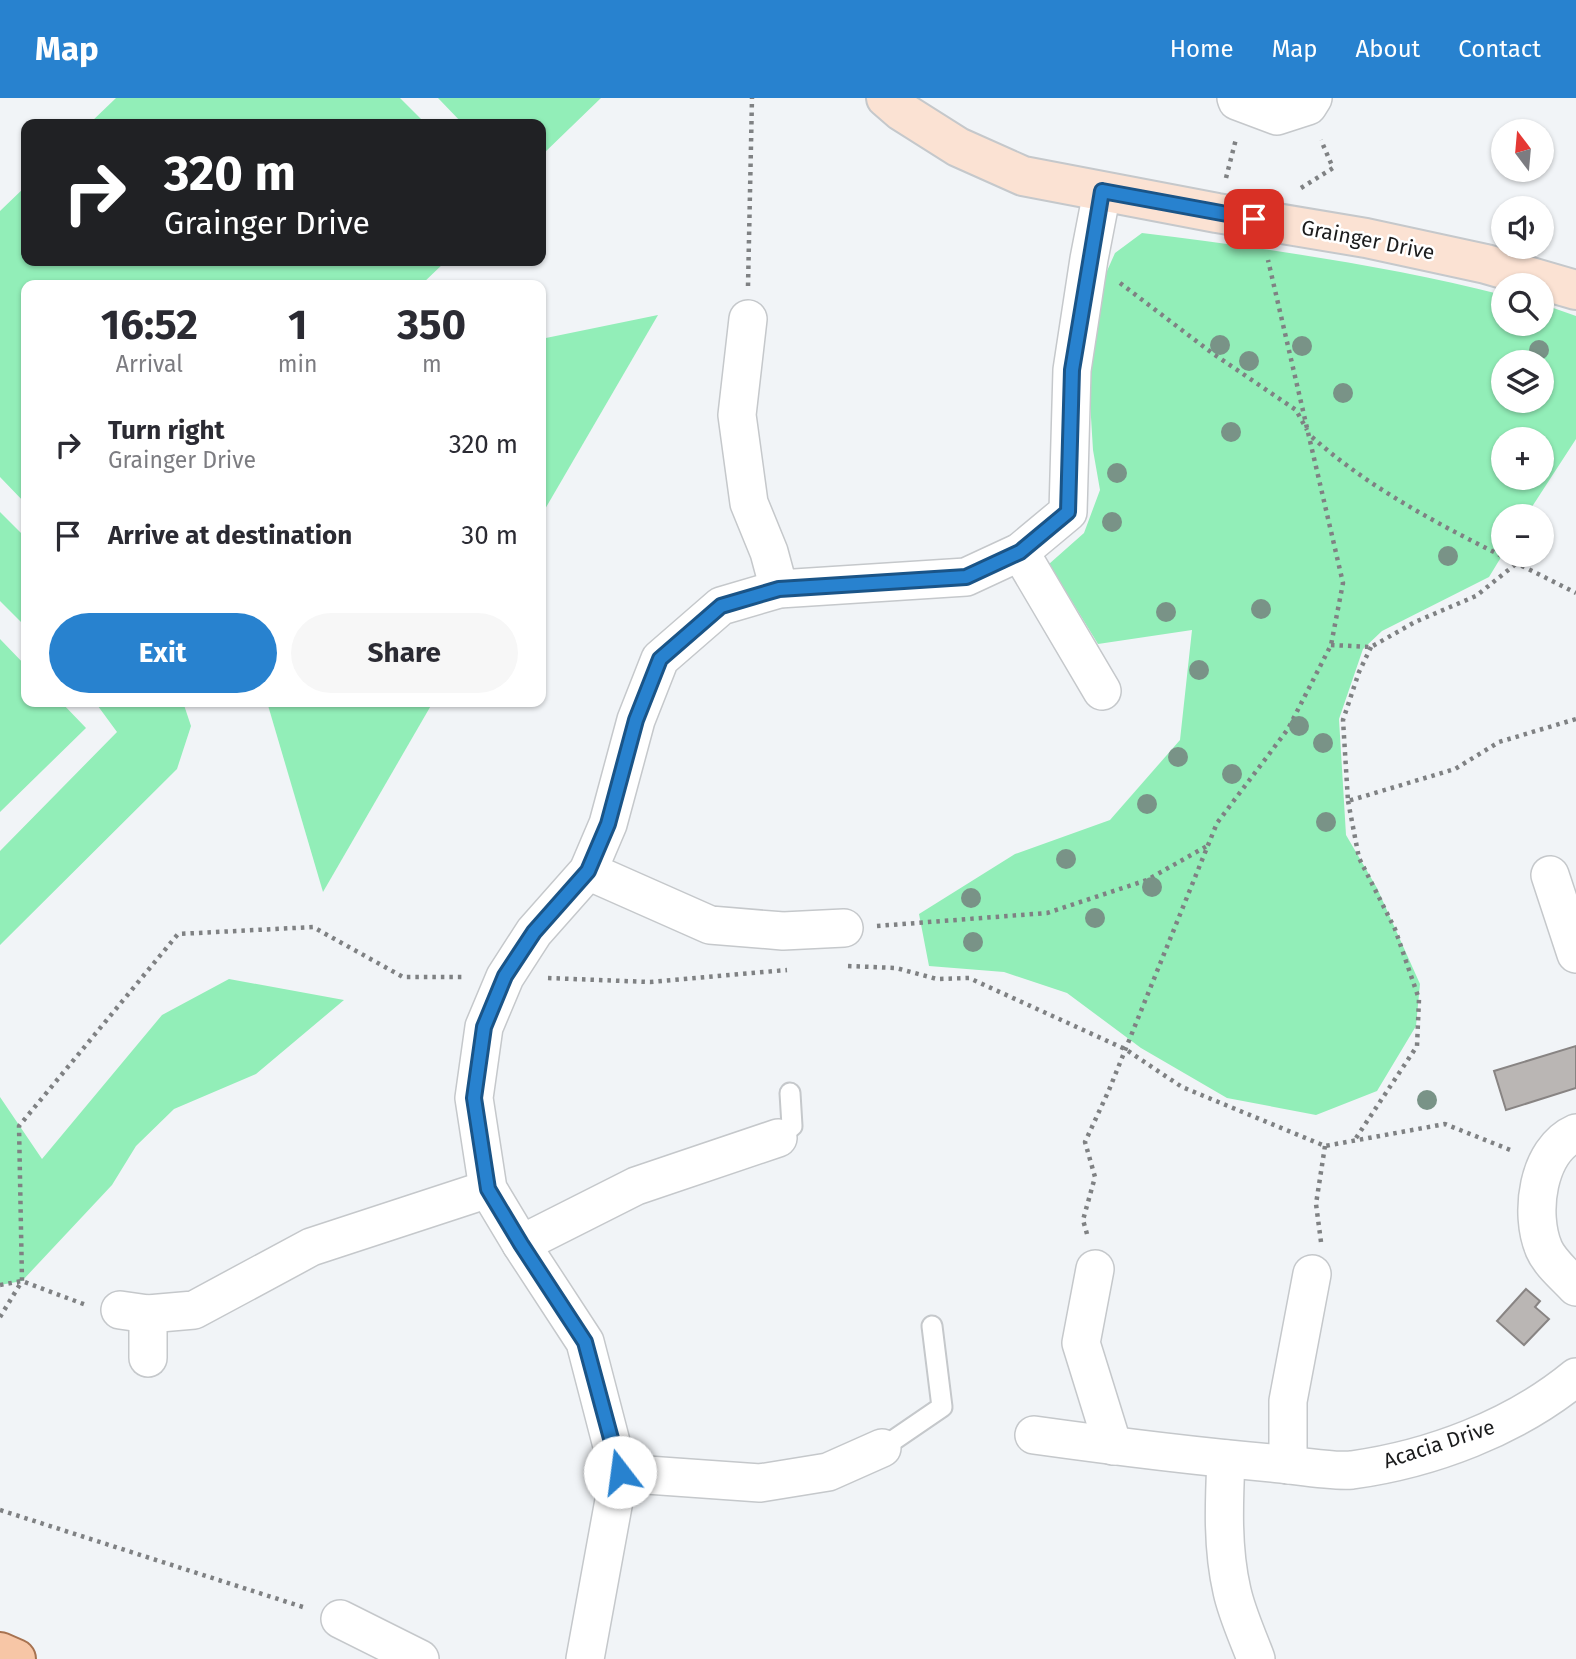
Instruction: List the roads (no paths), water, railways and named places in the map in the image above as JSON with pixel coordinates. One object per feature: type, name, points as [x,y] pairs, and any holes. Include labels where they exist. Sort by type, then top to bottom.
[{"type":"main road","points":[[0,1652],[16,1659]]},
{"type":"street","name":"Grainger Drive","points":[[887,98],[901,111],[968,152],[1024,176],[1366,238],[1486,264],[1576,290]]},
{"type":"street","points":[[1240,101],[1277,116],[1310,102]]},
{"type":"street","points":[[585,1659],[620,1472],[585,1342],[488,1189],[474,1098],[484,1027],[505,976],[534,932],[588,871],[608,824],[636,720],[660,659],[721,606],[779,589],[966,577],[1020,552],[1068,512],[1072,370],[1102,191]]},
{"type":"street","points":[[748,319],[737,415],[749,503],[769,552],[779,589]]},
{"type":"street","points":[[1020,552],[1102,691]]},
{"type":"street","points":[[588,871],[710,925],[783,931],[844,928]]},
{"type":"street","points":[[1550,875],[1576,954]]},
{"type":"street","points":[[1576,1133],[1568,1137],[1546,1164],[1535,1204],[1544,1250],[1576,1287]]},
{"type":"street","points":[[521,1244],[636,1186],[778,1138]]},
{"type":"street","points":[[149,1358],[134,1312],[194,1310],[311,1247],[488,1189]]},
{"type":"street","points":[[1095,1269],[1080,1343],[1113,1446]]},
{"type":"street","points":[[1288,1465],[1288,1401],[1312,1274]]},
{"type":"street","name":"Acacia Drive","points":[[1034,1435],[1226,1459],[1349,1470],[1408,1458],[1465,1440],[1508,1421],[1557,1393],[1576,1377]]},
{"type":"street","points":[[620,1472],[760,1483],[828,1472],[883,1448]]},
{"type":"street","points":[[1226,1459],[1223,1510],[1228,1567],[1232,1592],[1256,1659]]},
{"type":"street","points":[[341,1619],[419,1659]]},
{"type":"lane","points":[[778,1138],[792,1126],[790,1093]]},
{"type":"lane","points":[[883,1448],[942,1407],[932,1326]]}]
